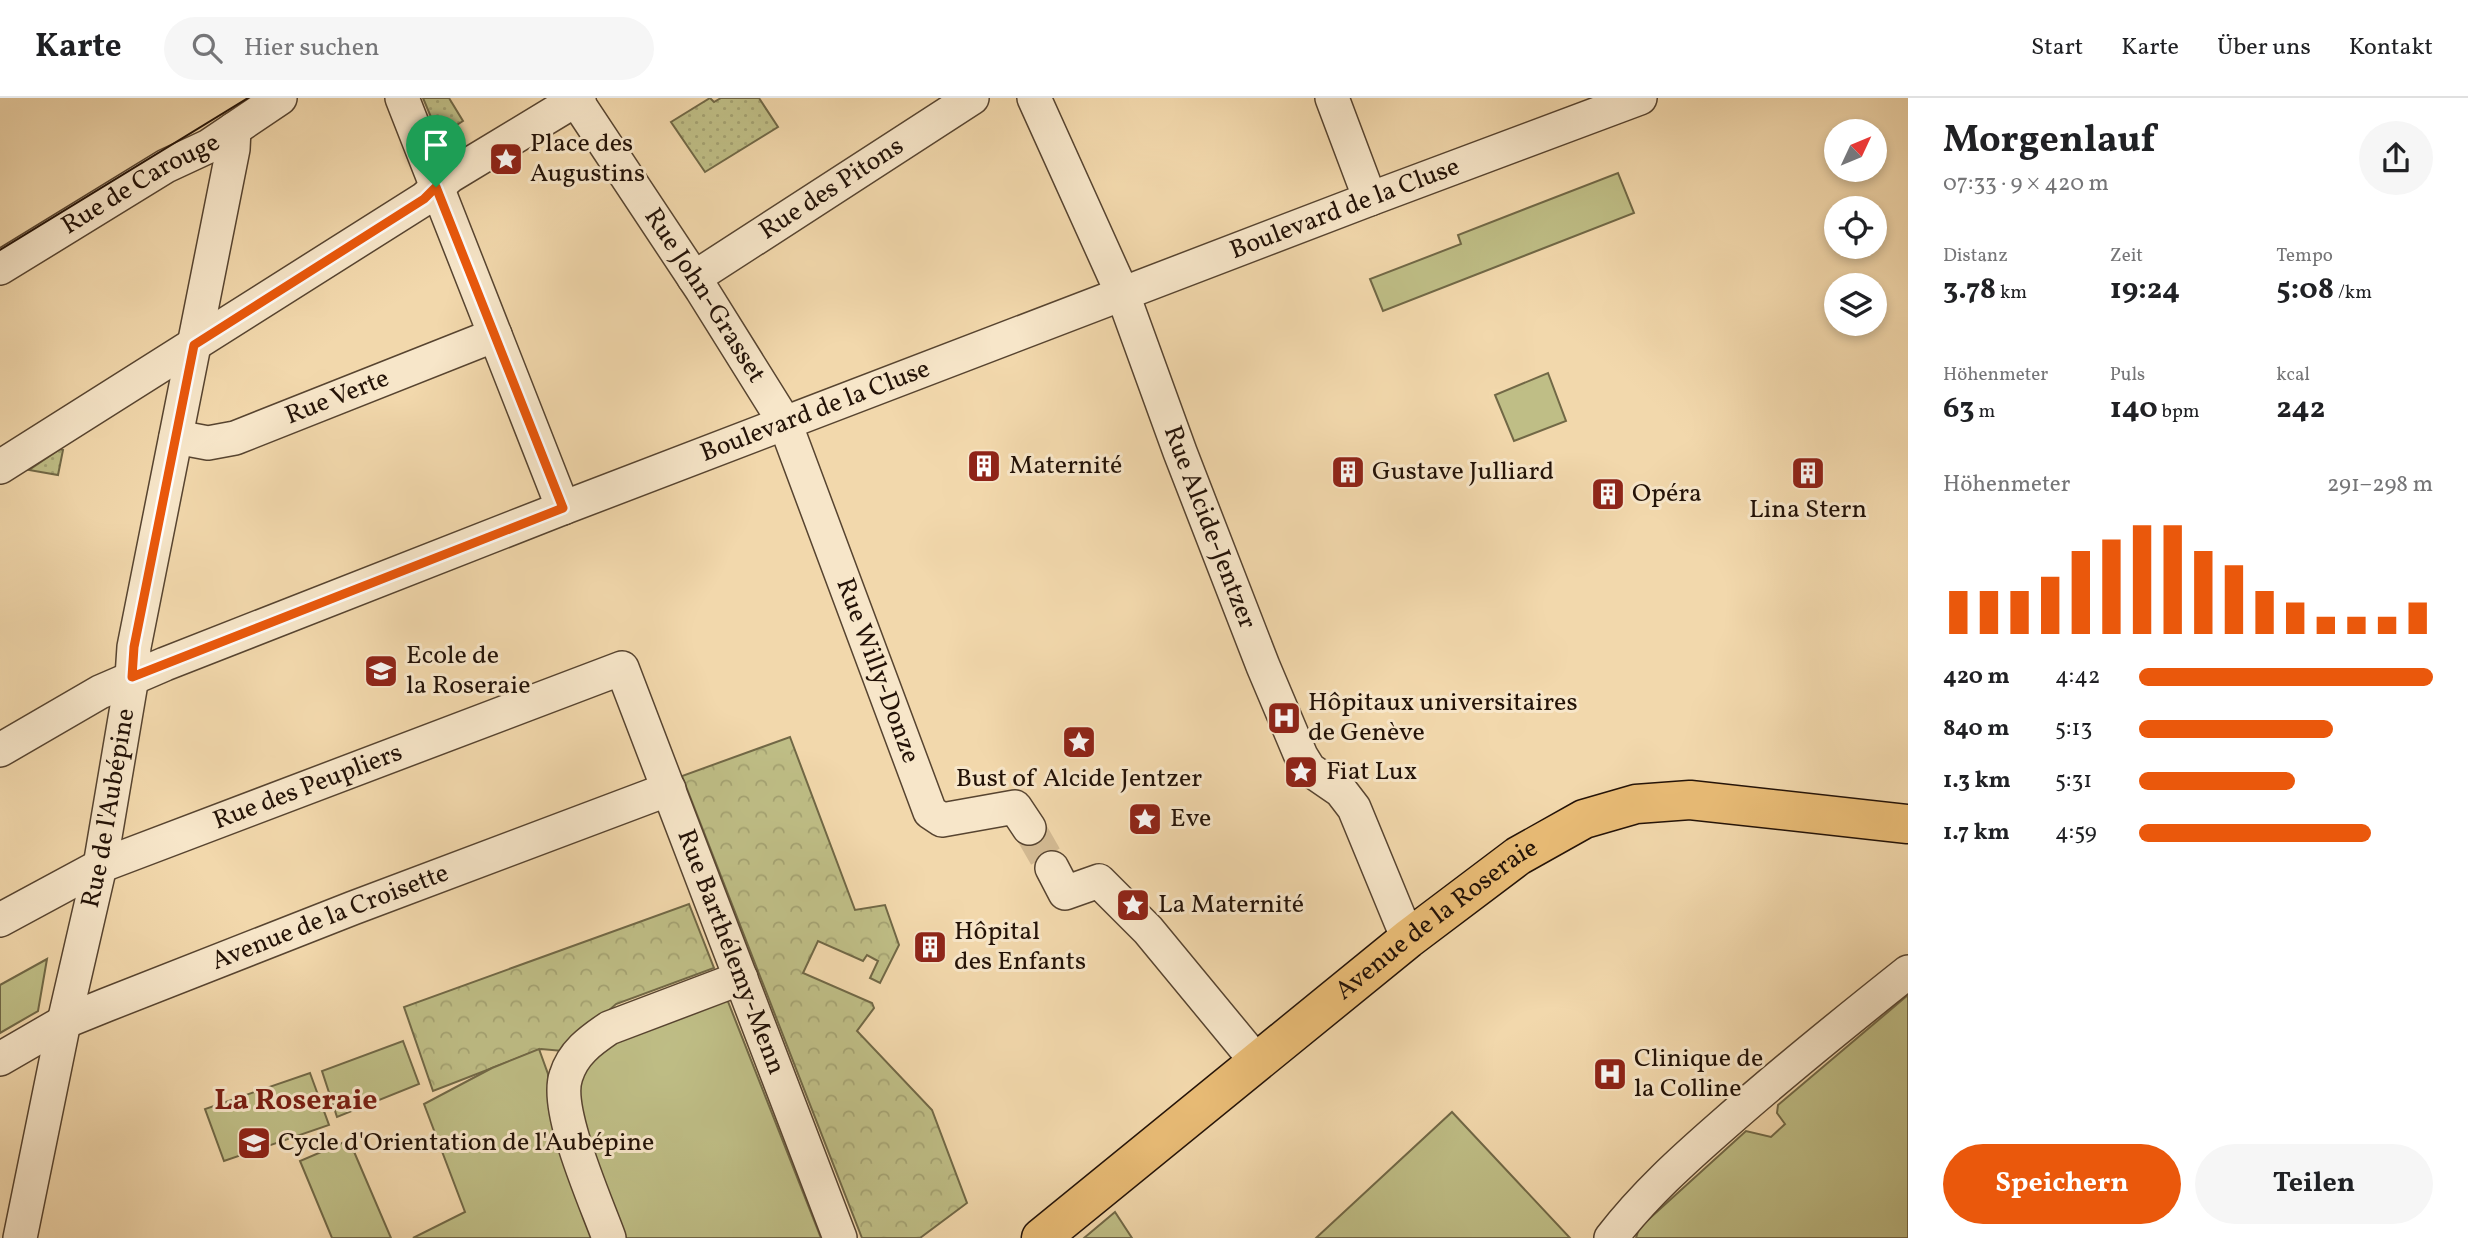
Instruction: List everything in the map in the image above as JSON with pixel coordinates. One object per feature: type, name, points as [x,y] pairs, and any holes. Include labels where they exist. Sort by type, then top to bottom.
[{"type":"main road","name":"Avenue de la Roseraie","points":[[1041,1238],[1408,939],[1518,856],[1584,819],[1627,806],[1690,800],[1908,824]]},
{"type":"street","name":"Rue de Carouge","points":[[0,268],[166,166],[209,146],[280,98]]},
{"type":"street","points":[[401,98],[563,508]]},
{"type":"street","name":"Rue des Pitons","points":[[694,278],[972,98]]},
{"type":"street","name":"Rue Alcide-Jentzer","points":[[1034,98],[1123,295],[1262,666],[1301,756],[1309,769],[1341,791],[1354,808],[1408,939]]},
{"type":"street","points":[[1332,98],[1370,199]]},
{"type":"street","name":"Boulevard de la Cluse","points":[[0,750],[100,692],[132,677],[563,508],[1640,98]]},
{"type":"street","points":[[0,467],[424,199],[450,176],[578,99]]},
{"type":"street","name":"Rue John-Grasset","points":[[578,99],[785,423]]},
{"type":"street","name":"Rue de l'Aubépine","points":[[19,1238],[100,866],[132,677],[134,647],[233,149],[234,129]]},
{"type":"street","name":"Rue Verte","points":[[176,437],[208,443],[235,438],[495,334]]},
{"type":"street","name":"Rue Willy-Donze","points":[[785,423],[930,813],[942,820],[1022,818]]},
{"type":"street","name":"Rue Barthélemy-Menn","points":[[622,668],[840,1238]]},
{"type":"street","name":"Rue des Peupliers","points":[[0,920],[100,866],[622,668]]},
{"type":"street","name":"Avenue de la Croisette","points":[[0,1059],[64,1022],[352,908],[669,789]]},
{"type":"street","points":[[1059,880],[1099,881],[1148,930],[1257,1062]]},
{"type":"street","points":[[1611,1238],[1645,1196],[1679,1163],[1794,1062],[1908,972]]},
{"type":"street","points":[[609,1238],[566,1117],[563,1091],[573,1058],[589,1041],[609,1028],[741,978]]},
{"type":"green space","points":[[423,98],[449,98],[463,121],[444,133],[436,129]]},
{"type":"green space","points":[[710,98],[714,102],[721,98],[759,98],[778,127],[705,172],[671,122]]},
{"type":"green space","points":[[1618,173],[1634,213],[1383,311],[1370,279],[1461,244],[1458,235]]},
{"type":"green space","points":[[1548,373],[1566,421],[1514,441],[1495,395]]},
{"type":"green space","points":[[60,449],[63,450],[58,475],[29,470]]},
{"type":"green space","points":[[790,737],[855,910],[885,905],[899,945],[880,983],[870,978],[878,961],[867,955],[863,961],[818,941],[803,973],[872,1003],[874,1008],[857,1031],[932,1110],[967,1203],[920,1238],[862,1238],[682,776]]},
{"type":"green space","points":[[689,904],[714,968],[616,1004],[563,1051],[541,1049],[433,1091],[404,1007]]},
{"type":"green space","points":[[47,959],[38,1011],[0,1033],[0,985]]},
{"type":"green space","points":[[1908,995],[1908,1238],[1636,1238],[1639,1228],[1746,1131],[1771,1137],[1785,1124],[1777,1113],[1778,1105]]},
{"type":"green space","points":[[727,999],[821,1238],[622,1238],[572,1091],[573,1080],[620,1032]]},
{"type":"green space","points":[[403,1041],[419,1084],[337,1117],[322,1071]]},
{"type":"green space","points":[[539,1049],[548,1074],[548,1092],[597,1238],[413,1238],[465,1212],[424,1104],[492,1068]]},
{"type":"green space","points":[[310,1073],[329,1125],[224,1161],[205,1109]]},
{"type":"green space","points":[[1452,1112],[1570,1238],[1316,1238]]},
{"type":"green space","points":[[349,1140],[391,1238],[332,1238],[300,1161]]},
{"type":"green space","points":[[1115,1212],[1132,1238],[1084,1238]]},
{"type":"tunnel","points":[[1029,828],[1052,868]]},
{"type":"tram line","points":[[0,250],[248,98]]},
{"type":"place","name":"Place des Augustins","points":[[506,159]]},
{"type":"place","name":"Maternité","points":[[984,466]]},
{"type":"place","name":"Gustave Julliard","points":[[1348,472]]},
{"type":"place","name":"Lina Stern","points":[[1808,473]]},
{"type":"place","name":"Opéra","points":[[1608,494]]},
{"type":"place","name":"Ecole de la Roseraie","points":[[381,671]]},
{"type":"place","name":"Hôpitaux universitaires de Genève","points":[[1284,718]]},
{"type":"place","name":"Bust of Alcide Jentzer","points":[[1079,742]]},
{"type":"place","name":"Fiat Lux","points":[[1301,772]]},
{"type":"place","name":"Eve","points":[[1145,819]]},
{"type":"place","name":"La Maternité","points":[[1133,905]]},
{"type":"place","name":"Hôpital des Enfants","points":[[930,947]]},
{"type":"place","name":"Clinique de la Colline","points":[[1610,1074]]},
{"type":"place","name":"Cycle d'Orientation de l'Aubépine","points":[[254,1143]]},
{"type":"district","name":"La Roseraie","points":[[296,1101]]},
{"type":"route","points":[[436,187],[563,508],[132,677],[134,647],[194,345],[424,199],[436,187]]}]
